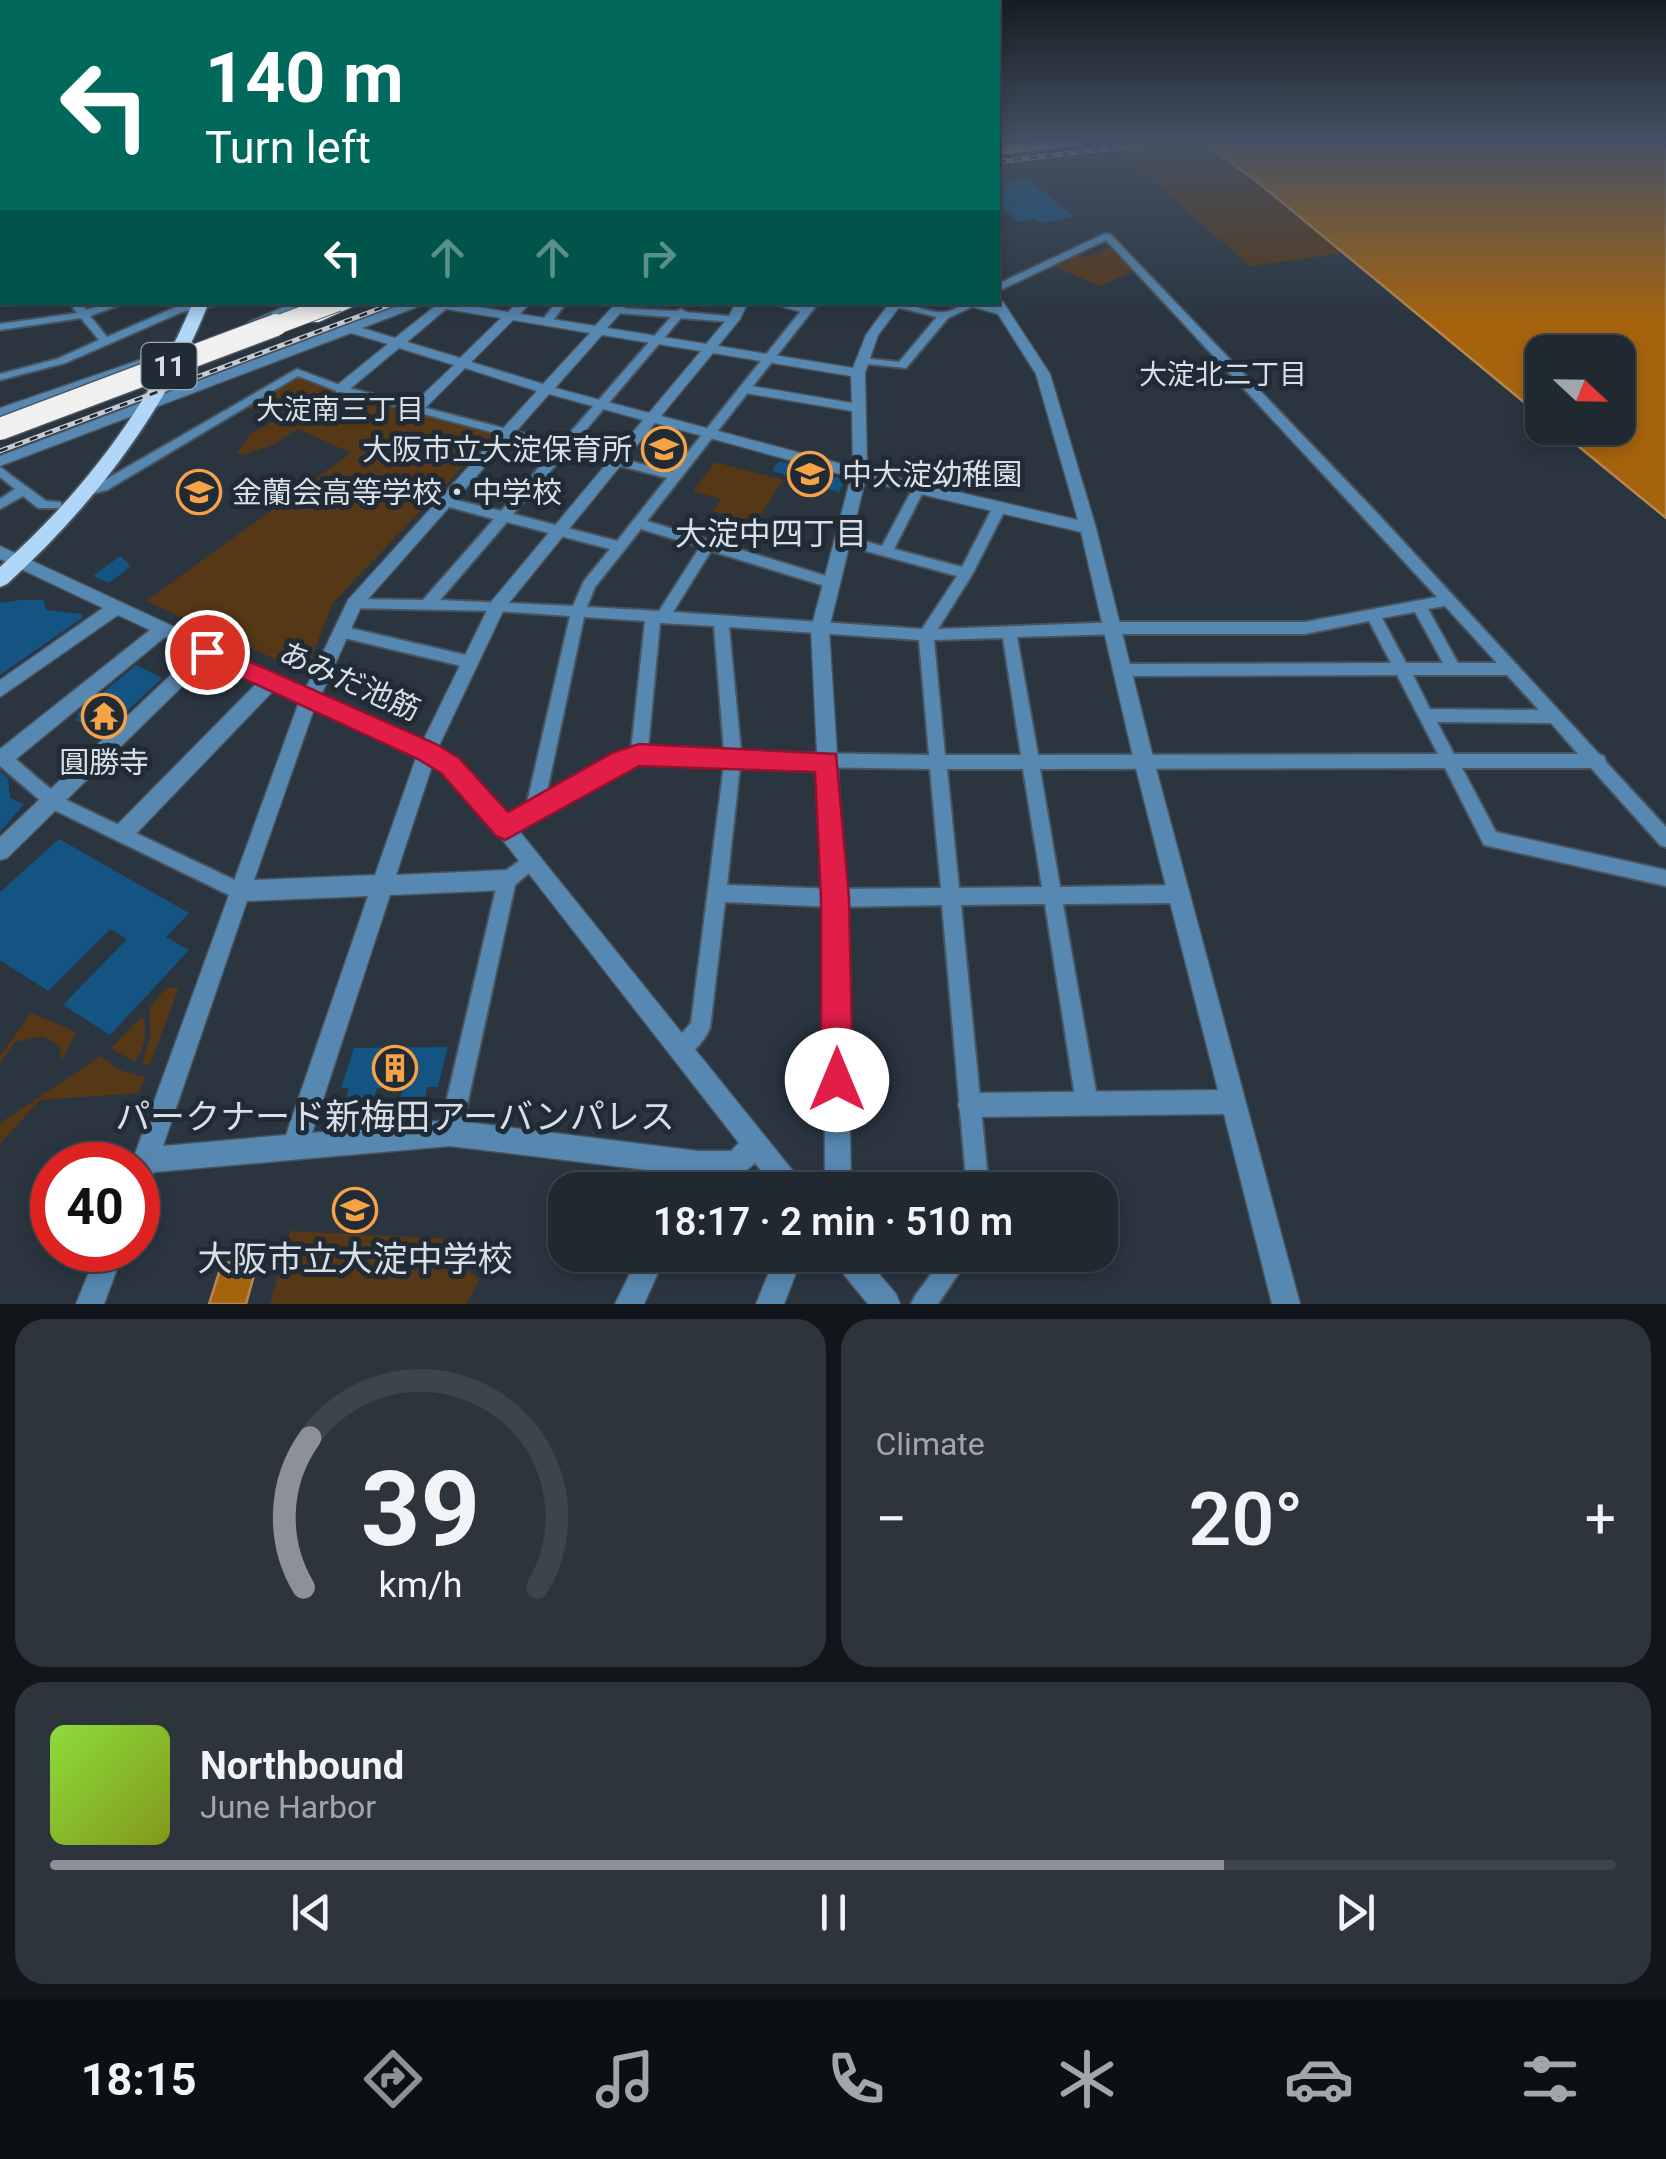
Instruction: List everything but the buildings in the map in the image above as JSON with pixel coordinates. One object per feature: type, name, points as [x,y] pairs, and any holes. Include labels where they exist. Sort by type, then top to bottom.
[{"type":"highway","name":"11","points":[[0,420],[313,305]]},
{"type":"highway","name":"11","points":[[0,420],[329,305]]},
{"type":"highway","name":"11","points":[[177,357],[298,323],[346,305]]},
{"type":"highway","points":[[237,328],[255,331],[298,323]]},
{"type":"main road","points":[[8,559],[82,492],[190,338],[195,305]]},
{"type":"main road","points":[[0,579],[8,559],[121,424],[144,407]]},
{"type":"street","points":[[1000,287],[1107,236],[1598,761],[1666,840]]},
{"type":"street","points":[[76,305],[104,341]]},
{"type":"street","points":[[0,327],[82,315],[114,305]]},
{"type":"street","points":[[0,377],[61,361],[195,305]]},
{"type":"street","points":[[0,420],[177,357],[298,305]]},
{"type":"street","points":[[0,461],[411,305]]},
{"type":"street","points":[[340,388],[444,305],[770,358],[860,367],[902,366],[944,316],[964,305]]},
{"type":"street","points":[[417,408],[521,305]]},
{"type":"street","points":[[546,322],[560,305]]},
{"type":"street","points":[[294,1146],[427,752],[497,606],[618,462],[740,305]]},
{"type":"street","points":[[838,1172],[835,898],[820,629],[860,472],[860,367],[872,335],[894,305]]},
{"type":"street","points":[[903,305],[944,316]]},
{"type":"street","points":[[152,1142],[308,698],[354,604],[621,306],[734,318]]},
{"type":"street","points":[[534,811],[578,612],[588,585],[811,306]]},
{"type":"street","points":[[1000,307],[1043,374],[1088,528],[1144,761],[1286,1304]]},
{"type":"street","points":[[428,606],[681,312]]},
{"type":"street","points":[[352,328],[544,389],[918,490],[1088,528]]},
{"type":"street","points":[[82,492],[102,487],[297,372],[340,388],[674,476]]},
{"type":"street","points":[[745,389],[859,408]]},
{"type":"street","points":[[0,471],[43,505],[55,505]]},
{"type":"street","points":[[0,505],[23,490]]},
{"type":"street","points":[[886,551],[918,490]]},
{"type":"street","points":[[443,502],[619,546]]},
{"type":"street","points":[[976,1172],[926,635],[966,573],[1000,506]]},
{"type":"street","points":[[636,524],[832,583]]},
{"type":"street","points":[[842,540],[966,573]]},
{"type":"street","points":[[639,755],[657,618],[708,545]]},
{"type":"street","name":"あみだ池筋","points":[[8,559],[450,765],[505,828],[778,1172]]},
{"type":"street","points":[[354,604],[497,606],[926,635],[1113,628],[1305,628],[1448,600]]},
{"type":"street","points":[[1418,606],[1454,669]]},
{"type":"street","points":[[0,690],[116,608]]},
{"type":"street","points":[[1374,614],[1490,840],[1666,878]]},
{"type":"street","points":[[680,1050],[700,1028],[733,759],[722,622]]},
{"type":"street","points":[[162,630],[2,757],[54,802],[239,891],[507,880],[530,861]]},
{"type":"street","points":[[341,632],[470,662]]},
{"type":"street","points":[[1009,632],[1087,1102]]},
{"type":"street","points":[[0,851],[207,652]]},
{"type":"street","points":[[1124,670],[1512,669]]},
{"type":"street","points":[[123,833],[271,681]]},
{"type":"street","points":[[1427,715],[1557,717]]},
{"type":"street","points":[[505,828],[621,761],[639,755],[827,762],[1598,761]]},
{"type":"street","points":[[450,1132],[507,880]]},
{"type":"street","points":[[718,893],[835,898],[1179,894]]},
{"type":"street","points":[[970,1106],[1232,1102]]},
{"type":"street","points":[[160,1168],[294,1146],[450,1132],[698,1164],[736,1164],[755,1144]]},
{"type":"street","points":[[694,1172],[698,1164]]},
{"type":"street","points":[[90,1304],[102,1272]]},
{"type":"street","points":[[629,1304],[645,1272]]},
{"type":"street","points":[[770,1304],[783,1272]]},
{"type":"street","points":[[860,1272],[886,1304]]},
{"type":"street","points":[[923,1304],[947,1272]]},
{"type":"shaded area","points":[[1177,202],[1281,202],[1343,253],[1250,266]]},
{"type":"shaded area","points":[[1281,202],[1666,202],[1666,518],[1577,445],[1635,445],[1635,335],[1525,335],[1525,403]]},
{"type":"shaded area","points":[[1111,247],[1134,270],[1100,286],[1051,265],[1076,251],[1089,257]]},
{"type":"shaded area","points":[[298,378],[335,392],[490,433],[491,437],[333,603],[308,666],[299,670],[146,601],[351,453],[298,429],[273,445],[242,455],[237,453],[250,434],[276,420],[246,406]]},
{"type":"shaded area","points":[[715,462],[783,480],[755,523],[713,511],[721,499],[693,491]]},
{"type":"shaded area","points":[[179,987],[150,1065],[142,1064],[150,1036],[150,1007],[166,988]]},
{"type":"shaded area","points":[[31,1013],[76,1032],[62,1061],[59,1046],[43,1036],[15,1042],[0,1063],[0,1056]]},
{"type":"shaded area","points":[[142,1016],[144,1039],[135,1062],[111,1048]]},
{"type":"shaded area","points":[[101,1056],[119,1070],[145,1077],[139,1093],[40,1100],[0,1144],[0,1123]]},
{"type":"shaded area","points":[[290,1231],[472,1240],[464,1268],[480,1279],[466,1304],[270,1304]]},
{"type":"shaded area","points":[[258,1261],[246,1304],[209,1304],[222,1263]]},
{"type":"railway","points":[[0,451],[389,305]]},
{"type":"place","name":"大阪市立大淀保育所","points":[[664,449]]},
{"type":"place","name":"中大淀幼稚園","points":[[810,474]]},
{"type":"place","name":"金蘭会高等学校・中学校","points":[[199,492]]},
{"type":"place","name":"圓勝寺","points":[[104,716]]},
{"type":"place","name":"パークナード新梅田アーバンパレス","points":[[395,1068]]},
{"type":"place","name":"大阪市立大淀中学校","points":[[355,1210]]},
{"type":"district","name":"大淀北二丁目","points":[[1223,374]]},
{"type":"district","name":"大淀南三丁目","points":[[340,409]]},
{"type":"district","name":"大淀中四丁目","points":[[771,534]]},
{"type":"route","points":[[207,652],[450,765],[505,828],[621,761],[639,755],[827,762],[835,898],[837,1080]]}]
